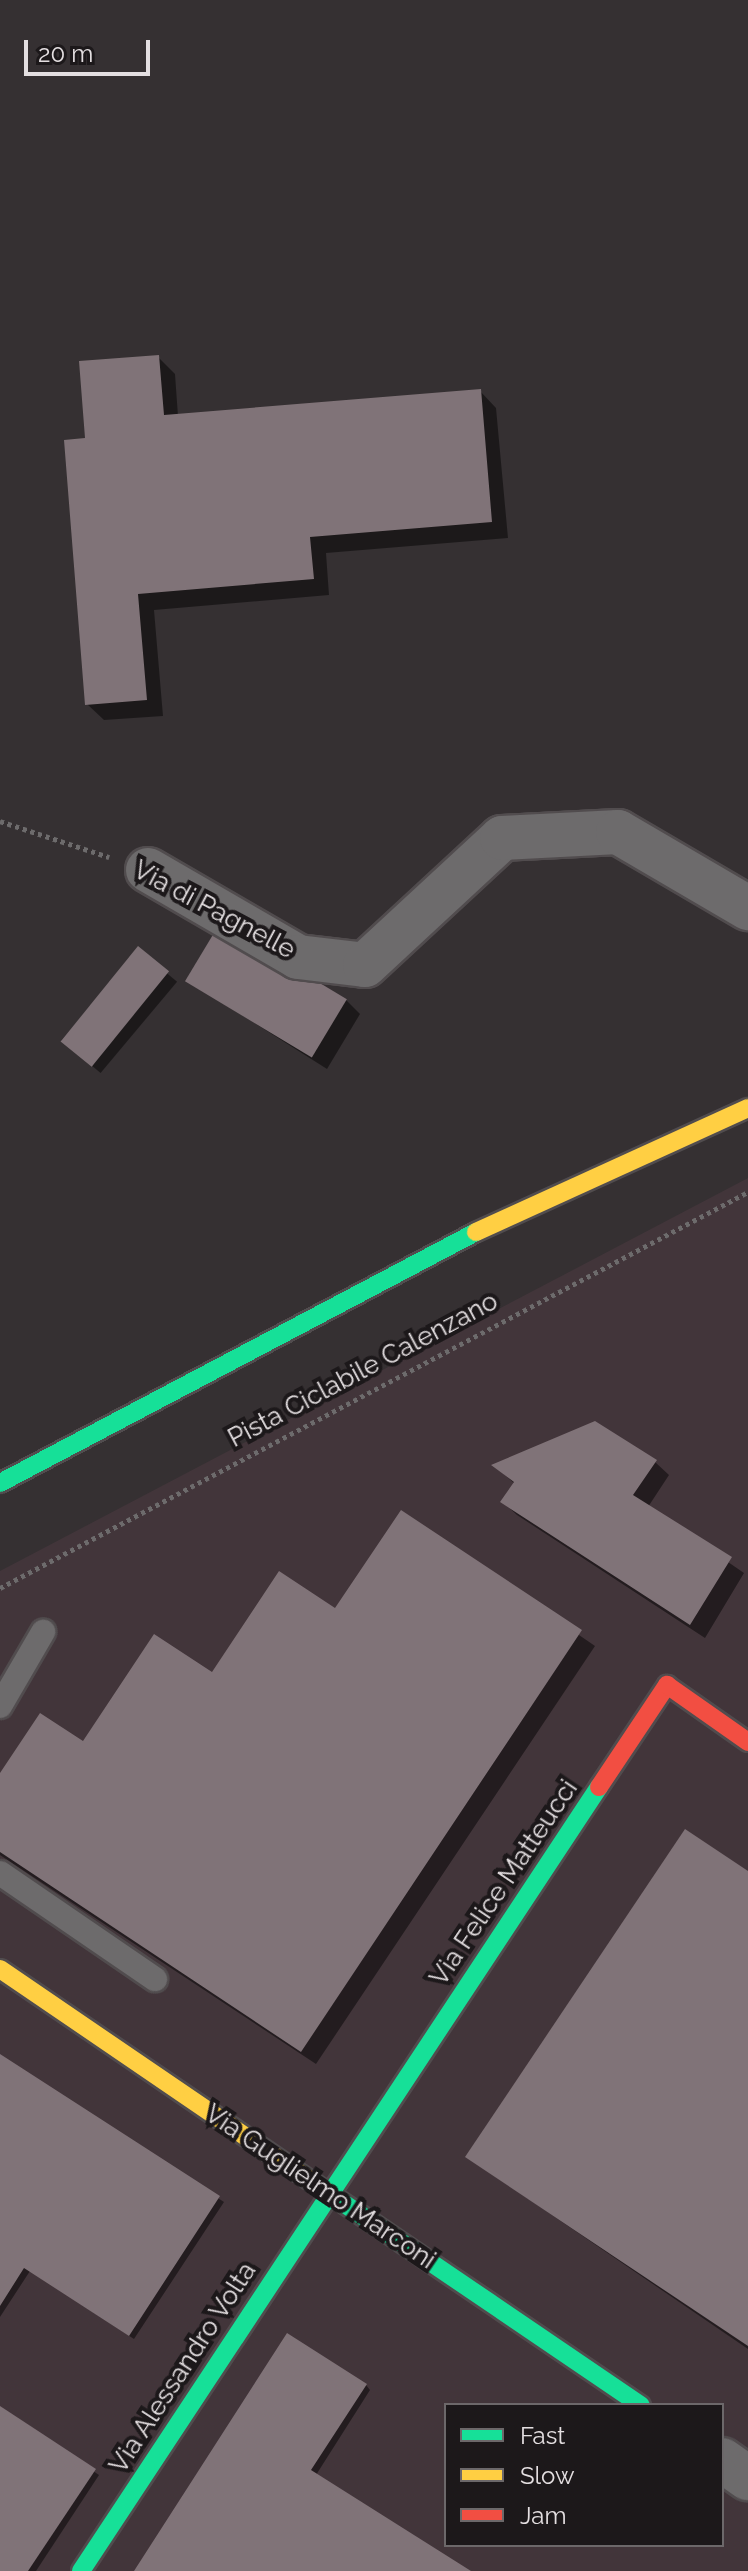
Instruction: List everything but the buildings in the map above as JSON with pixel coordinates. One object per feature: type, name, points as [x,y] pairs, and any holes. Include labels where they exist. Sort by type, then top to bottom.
[{"type":"street","name":"Via di Pagnelle","points":[[148,870],[298,957],[365,965],[502,838],[618,832],[748,908]]},
{"type":"street","points":[[0,1483],[543,1197],[748,1108]]},
{"type":"street","name":"Via Felice Matteucci","points":[[329,2193],[667,1685],[748,1742]]},
{"type":"street","name":"Via Guglielmo Marconi","points":[[0,1969],[638,2403]]},
{"type":"street","name":"Via Alessandro Volta","points":[[81,2571],[329,2193]]},
{"type":"street","points":[[724,2461],[748,2478]]},
{"type":"lane","points":[[0,1706],[43,1632]]},
{"type":"lane","points":[[0,1873],[155,1979]]},
{"type":"path","name":"Via di Pagnelle","points":[[0,821],[148,870]]},
{"type":"path","name":"Pista Ciclabile Calenzano","points":[[0,1588],[748,1192]]},
{"type":"shaded area","points":[[748,1178],[748,2571],[0,2571],[0,1571]]},
{"type":"traffic: fast","points":[[0,1483],[476,1232]]},
{"type":"traffic: fast","points":[[81,2571],[599,1787]]},
{"type":"traffic: fast","points":[[330,2194],[638,2403]]},
{"type":"traffic: slow","points":[[476,1232],[748,1108]]},
{"type":"traffic: slow","points":[[0,1969],[330,2194]]},
{"type":"traffic: jam","points":[[599,1787],[667,1685],[748,1742]]}]
